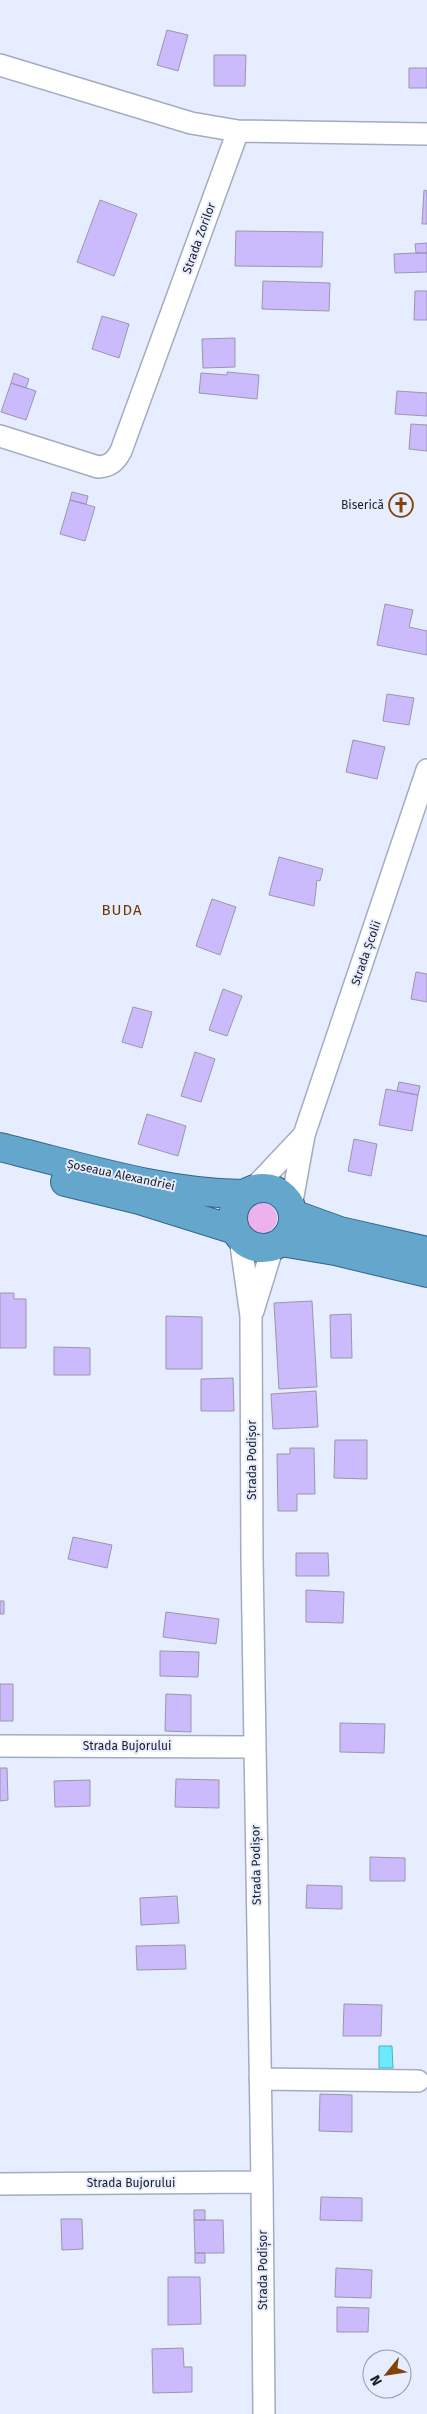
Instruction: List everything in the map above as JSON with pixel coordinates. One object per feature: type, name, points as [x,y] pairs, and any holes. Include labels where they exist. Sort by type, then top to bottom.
[{"type":"highway","name":"Șoseaua Alexandriei","points":[[0,1148],[144,1181],[198,1191],[248,1191],[265,1187],[276,1190],[285,1197],[292,1210],[340,1231],[427,1252]]},
{"type":"highway","name":"Șoseaua Alexandriei","points":[[0,1166],[139,1200],[238,1234],[255,1247],[278,1244],[335,1250],[427,1273]]},
{"type":"highway","points":[[238,1234],[233,1212],[248,1191]]},
{"type":"highway","points":[[278,1244],[290,1230],[292,1210]]},
{"type":"street","points":[[0,65],[191,123],[238,131],[427,134]]},
{"type":"street","name":"Strada Zorilor","points":[[0,436],[98,467],[107,466],[115,462],[122,452],[238,131]]},
{"type":"street","name":"Strada Școlii","points":[[292,1210],[304,1135],[425,781]]},
{"type":"street","name":"Strada Școlii","points":[[248,1191],[304,1135]]},
{"type":"street","name":"Strada Podișor","points":[[238,1234],[251,1316],[254,1747],[264,2414]]},
{"type":"street","name":"Strada Podișor","points":[[251,1316],[278,1244]]},
{"type":"street","name":"Strada Bujorului","points":[[0,1746],[254,1747]]},
{"type":"street","points":[[260,2080],[418,2081]]},
{"type":"street","name":"Strada Bujorului","points":[[0,2184],[262,2182]]},
{"type":"shaded area","points":[[262,1203],[268,1204],[276,1212],[276,1224],[268,1232],[262,1233],[256,1232],[248,1224],[247,1218],[248,1212],[256,1204]]},
{"type":"water","points":[[379,2046],[392,2046],[393,2068],[379,2068]]},
{"type":"building","points":[[167,30],[188,35],[178,71],[157,65]]},
{"type":"building","points":[[214,55],[246,55],[245,86],[214,86]]},
{"type":"building","points":[[409,68],[427,68],[427,88],[409,88]]},
{"type":"building","points":[[424,190],[427,191],[427,224],[422,224]]},
{"type":"building","points":[[100,200],[137,214],[114,276],[77,262]]},
{"type":"building","points":[[236,231],[323,232],[322,267],[235,266]]},
{"type":"building","points":[[427,243],[427,253],[416,253],[415,244]]},
{"type":"building","points":[[427,253],[427,272],[395,273],[394,254]]},
{"type":"building","points":[[263,281],[330,283],[329,311],[262,309]]},
{"type":"building","points":[[415,291],[427,291],[427,320],[414,320]]},
{"type":"building","points":[[102,316],[129,324],[119,358],[92,349]]},
{"type":"building","points":[[235,338],[235,367],[203,368],[202,339]]},
{"type":"building","points":[[227,372],[259,375],[257,399],[199,393],[201,373],[227,375]]},
{"type":"building","points":[[14,373],[29,379],[26,388],[11,383]]},
{"type":"building","points":[[11,383],[36,391],[26,420],[1,412]]},
{"type":"building","points":[[397,391],[427,393],[427,416],[395,414]]},
{"type":"building","points":[[411,424],[427,425],[427,451],[409,449]]},
{"type":"building","points":[[72,492],[88,496],[86,504],[70,500]]},
{"type":"building","points":[[70,500],[95,507],[85,541],[60,534]]},
{"type":"building","points":[[385,604],[413,610],[409,627],[427,631],[427,655],[377,645]]},
{"type":"building","points":[[387,694],[414,698],[409,725],[383,721]]},
{"type":"building","points":[[353,740],[385,747],[377,779],[346,772]]},
{"type":"building","points":[[279,857],[323,869],[320,881],[317,880],[314,906],[269,895]]},
{"type":"building","points":[[212,899],[236,907],[220,955],[196,946]]},
{"type":"building","points":[[416,972],[427,974],[427,1002],[411,999]]},
{"type":"building","points":[[223,989],[242,996],[227,1036],[209,1030]]},
{"type":"building","points":[[133,1007],[152,1012],[142,1048],[122,1042]]},
{"type":"building","points":[[195,1052],[215,1059],[201,1102],[181,1096]]},
{"type":"building","points":[[399,1082],[420,1086],[418,1095],[397,1091]]},
{"type":"building","points":[[386,1089],[418,1095],[412,1131],[379,1125]]},
{"type":"building","points":[[147,1114],[186,1126],[178,1156],[138,1144]]},
{"type":"building","points":[[354,1139],[377,1144],[371,1176],[348,1171]]},
{"type":"building","points":[[0,1293],[14,1293],[14,1299],[26,1299],[26,1348],[0,1348]]},
{"type":"building","points":[[312,1301],[317,1387],[279,1389],[274,1303]]},
{"type":"building","points":[[351,1314],[352,1358],[331,1358],[330,1315]]},
{"type":"building","points":[[166,1316],[202,1317],[202,1369],[166,1369]]},
{"type":"building","points":[[54,1347],[90,1348],[90,1375],[54,1375]]},
{"type":"building","points":[[233,1378],[234,1411],[201,1411],[201,1379]]},
{"type":"building","points":[[316,1391],[318,1427],[273,1429],[271,1394]]},
{"type":"building","points":[[335,1440],[367,1440],[367,1479],[334,1478]]},
{"type":"building","points":[[290,1448],[314,1448],[315,1494],[297,1494],[297,1511],[278,1511],[277,1454],[290,1454]]},
{"type":"building","points":[[73,1537],[112,1545],[107,1568],[68,1559]]},
{"type":"building","points":[[296,1553],[328,1553],[329,1576],[296,1576]]},
{"type":"building","points":[[306,1590],[344,1592],[343,1623],[306,1622]]},
{"type":"building","points":[[0,1601],[4,1601],[4,1614],[0,1614]]},
{"type":"building","points":[[166,1612],[219,1619],[216,1644],[163,1637]]},
{"type":"building","points":[[160,1651],[199,1652],[198,1677],[160,1676]]},
{"type":"building","points":[[0,1684],[13,1684],[13,1721],[0,1721]]},
{"type":"building","points":[[166,1694],[191,1695],[191,1732],[165,1731]]},
{"type":"building","points":[[340,1723],[385,1724],[384,1753],[340,1752]]},
{"type":"building","points":[[0,1768],[7,1768],[8,1800],[0,1801]]},
{"type":"building","points":[[176,1779],[219,1780],[219,1808],[175,1807]]},
{"type":"building","points":[[90,1780],[90,1806],[55,1807],[54,1781]]},
{"type":"building","points":[[370,1857],[405,1858],[405,1881],[370,1881]]},
{"type":"building","points":[[307,1885],[342,1886],[342,1909],[306,1908]]},
{"type":"building","points":[[177,1896],[179,1923],[141,1925],[140,1898]]},
{"type":"building","points":[[185,1945],[186,1969],[137,1970],[136,1946]]},
{"type":"building","points":[[344,2004],[382,2005],[381,2036],[343,2036]]},
{"type":"building","points":[[320,2094],[352,2095],[352,2132],[319,2131]]},
{"type":"building","points":[[321,2197],[362,2198],[362,2221],[320,2220]]},
{"type":"building","points":[[194,2210],[205,2210],[205,2220],[194,2220]]},
{"type":"building","points":[[61,2219],[82,2219],[83,2249],[62,2250]]},
{"type":"building","points":[[194,2220],[223,2220],[224,2253],[195,2253]]},
{"type":"building","points":[[195,2253],[205,2253],[205,2263],[195,2263]]},
{"type":"building","points":[[336,2268],[372,2270],[371,2298],[335,2297]]},
{"type":"building","points":[[168,2277],[200,2277],[201,2324],[168,2325]]},
{"type":"building","points":[[337,2307],[369,2308],[368,2332],[337,2332]]},
{"type":"building","points":[[183,2348],[184,2367],[192,2367],[192,2392],[153,2393],[152,2349]]},
{"type":"place","name":"Biserică","points":[[401,505]]},
{"type":"district","name":"BUDA","points":[[122,910]]}]
